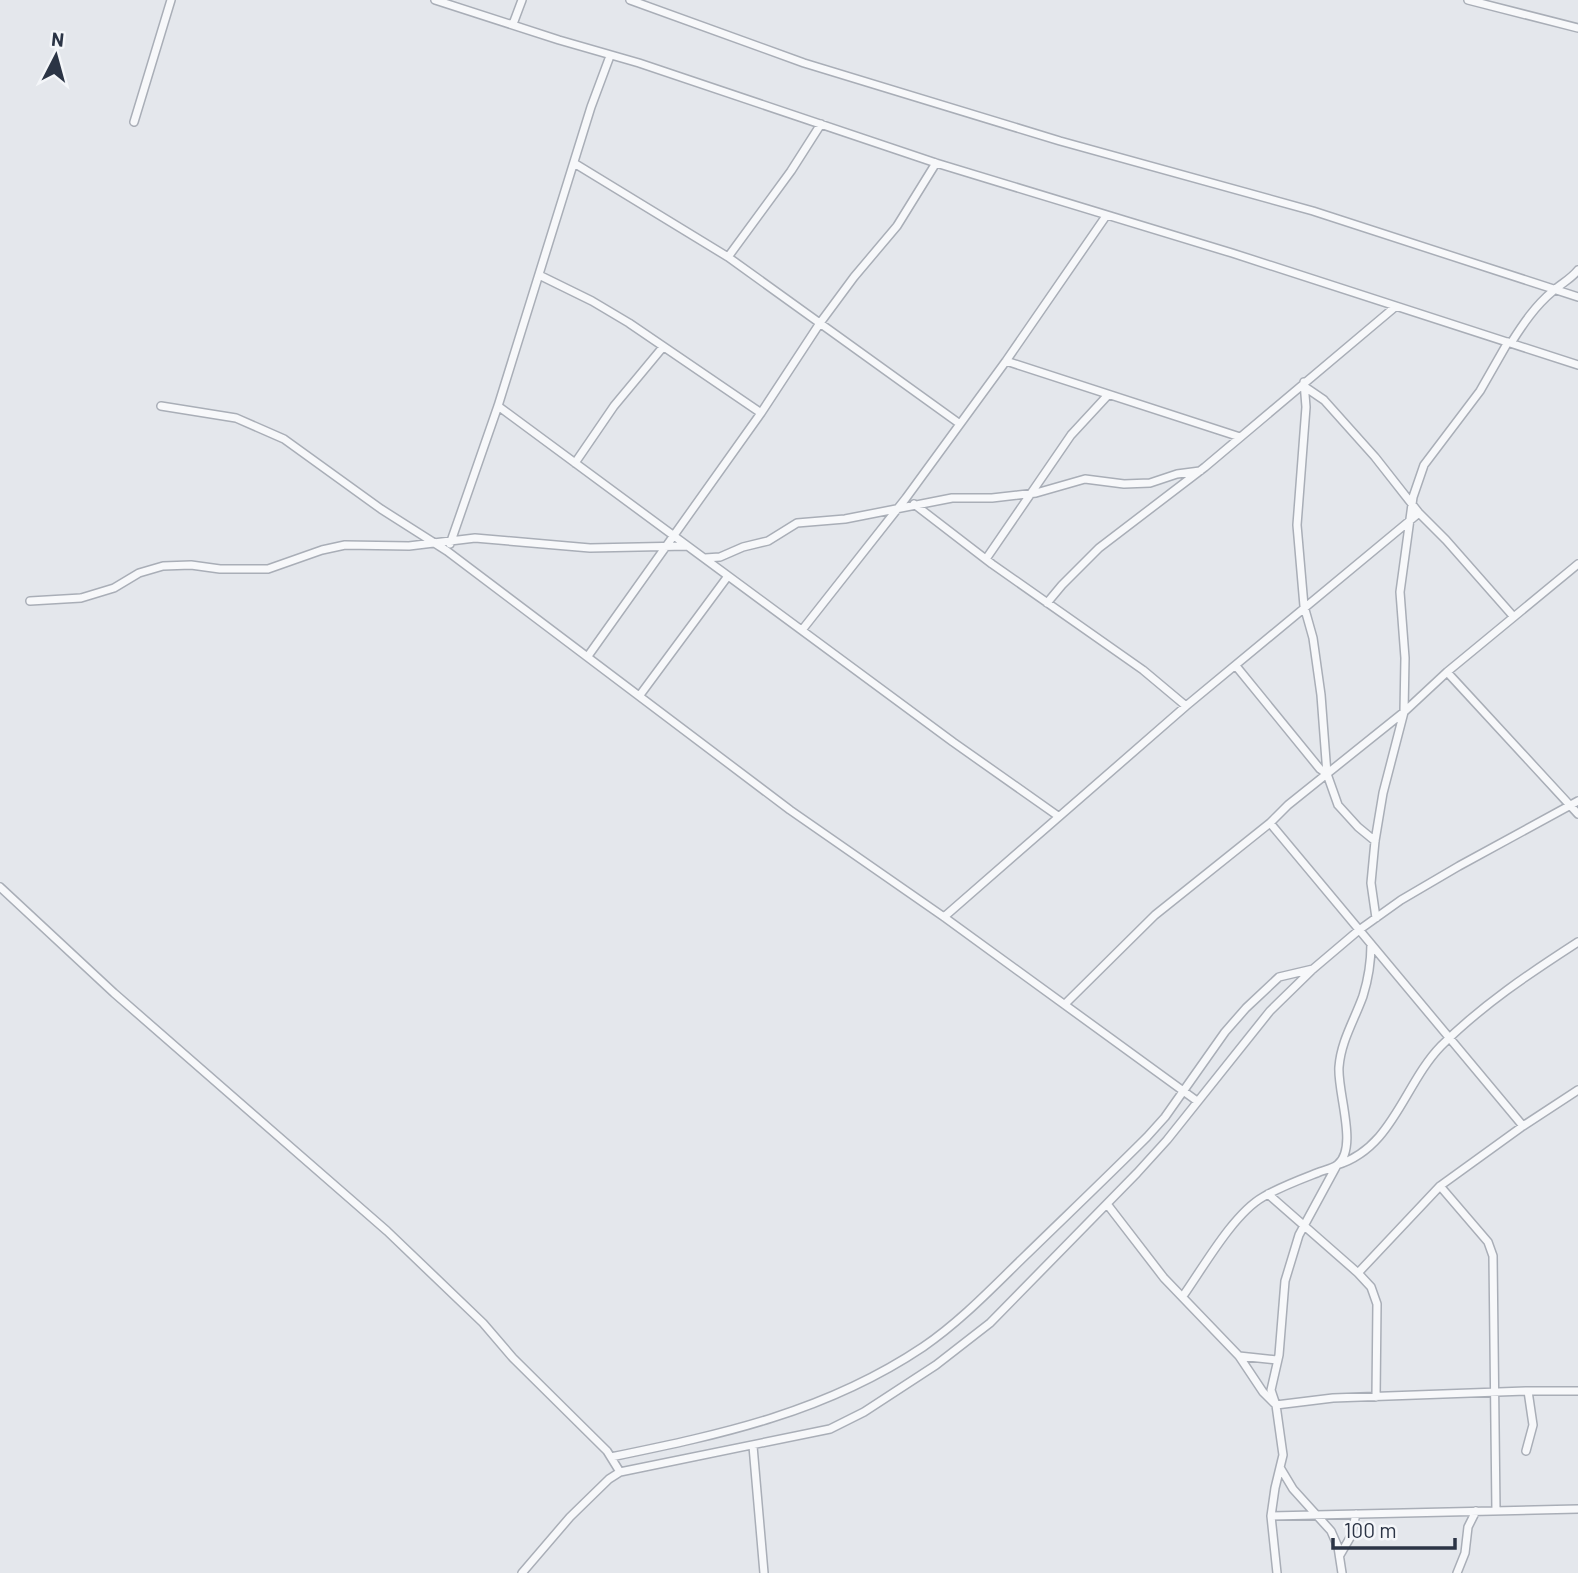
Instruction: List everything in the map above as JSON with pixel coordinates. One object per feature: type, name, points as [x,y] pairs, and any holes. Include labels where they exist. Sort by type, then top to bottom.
[{"type":"street","points":[[134,122],[171,0]]},
{"type":"street","points":[[435,0],[459,3],[513,24],[936,163],[1232,253],[1578,365]]},
{"type":"street","points":[[513,24],[522,0]]},
{"type":"street","points":[[630,0],[804,63],[1060,141],[1313,211],[1578,297]]},
{"type":"street","points":[[1468,0],[1578,28]]},
{"type":"street","points":[[447,551],[498,406],[610,56]]},
{"type":"street","points":[[728,257],[791,171],[821,124]]},
{"type":"street","points":[[575,163],[728,257],[960,424]]},
{"type":"street","points":[[588,656],[761,413],[820,323],[897,226],[936,163]]},
{"type":"street","points":[[802,629],[906,498],[1006,361],[1106,216]]},
{"type":"street","points":[[1376,918],[1371,883],[1375,841],[1383,793],[1404,712],[1405,658],[1400,592],[1412,505],[1424,465],[1480,391],[1509,342],[1533,311],[1578,270]]},
{"type":"street","points":[[539,275],[592,301],[761,413]]},
{"type":"street","points":[[1047,603],[1099,548],[1200,471],[1395,307]]},
{"type":"street","points":[[575,463],[614,406],[663,347]]},
{"type":"street","points":[[1006,361],[1240,437]]},
{"type":"street","points":[[1305,385],[1324,400],[1375,457],[1412,505],[1455,549],[1513,616]]},
{"type":"street","points":[[1305,385],[1297,525],[1304,606],[1313,638],[1321,695],[1327,774],[1338,805],[1375,841]]},
{"type":"street","points":[[986,559],[1070,435],[1108,395]]},
{"type":"street","points":[[161,405],[236,418],[284,439],[371,503],[447,551],[790,810],[944,917],[1196,1101]]},
{"type":"street","points":[[498,406],[1058,816]]},
{"type":"street","points":[[704,558],[720,557],[743,547],[768,541],[797,523],[845,519],[952,498],[992,499],[1045,492],[1085,479],[1124,484],[1142,483],[1200,471]]},
{"type":"street","points":[[906,498],[986,559],[1143,670],[1186,706]]},
{"type":"street","points":[[944,917],[1186,706],[1419,513]]},
{"type":"street","points":[[30,601],[81,598],[114,588],[139,573],[163,566],[268,569],[345,545],[388,547],[475,538],[590,548],[687,546]]},
{"type":"street","points":[[1065,1004],[1155,915],[1404,712],[1447,672],[1578,564]]},
{"type":"street","points":[[640,695],[729,576]]},
{"type":"street","points":[[1236,666],[1320,769],[1327,774]]},
{"type":"street","points":[[1447,672],[1575,803],[1578,814]]},
{"type":"street","points":[[522,1573],[570,1517],[609,1479],[620,1472],[830,1429],[864,1412],[936,1365],[990,1323],[1107,1204],[1167,1140],[1269,1011],[1313,969],[1376,918],[1459,866],[1575,803]]},
{"type":"street","points":[[1270,823],[1523,1126]]},
{"type":"street","points":[[0,887],[114,993],[387,1231],[483,1323],[513,1358],[611,1457],[620,1472]]},
{"type":"street","points":[[1182,1296],[1239,1218],[1253,1204],[1268,1194],[1357,1158],[1381,1136],[1432,1058],[1451,1038],[1493,1001],[1578,942]]},
{"type":"street","points":[[1277,1573],[1271,1516],[1283,1449],[1271,1390],[1278,1360],[1285,1281],[1299,1235],[1348,1143],[1340,1092],[1340,1054],[1363,996],[1371,958],[1371,944]]},
{"type":"street","points":[[611,1457],[784,1416],[850,1388],[924,1346],[981,1300],[1128,1156],[1165,1117],[1225,1032],[1267,988],[1279,977],[1313,969]]},
{"type":"street","points":[[1358,1273],[1440,1186],[1578,1090]]},
{"type":"street","points":[[1440,1186],[1488,1242],[1493,1256],[1496,1511]]},
{"type":"street","points":[[1268,1194],[1371,1287],[1377,1304],[1376,1397]]},
{"type":"street","points":[[1107,1204],[1164,1278],[1239,1356],[1276,1405]]},
{"type":"street","points":[[1239,1356],[1278,1360]]},
{"type":"street","points":[[1526,1451],[1533,1425],[1528,1391]]},
{"type":"street","points":[[1276,1405],[1333,1398],[1578,1391]]},
{"type":"street","points":[[753,1446],[764,1573]]},
{"type":"street","points":[[1280,1469],[1293,1489],[1331,1531],[1340,1555],[1342,1573]]},
{"type":"street","points":[[1271,1516],[1578,1509]]},
{"type":"street","points":[[1457,1573],[1465,1553],[1468,1527],[1476,1511]]},
{"type":"street","points":[[1340,1555],[1351,1536],[1356,1514]]}]
